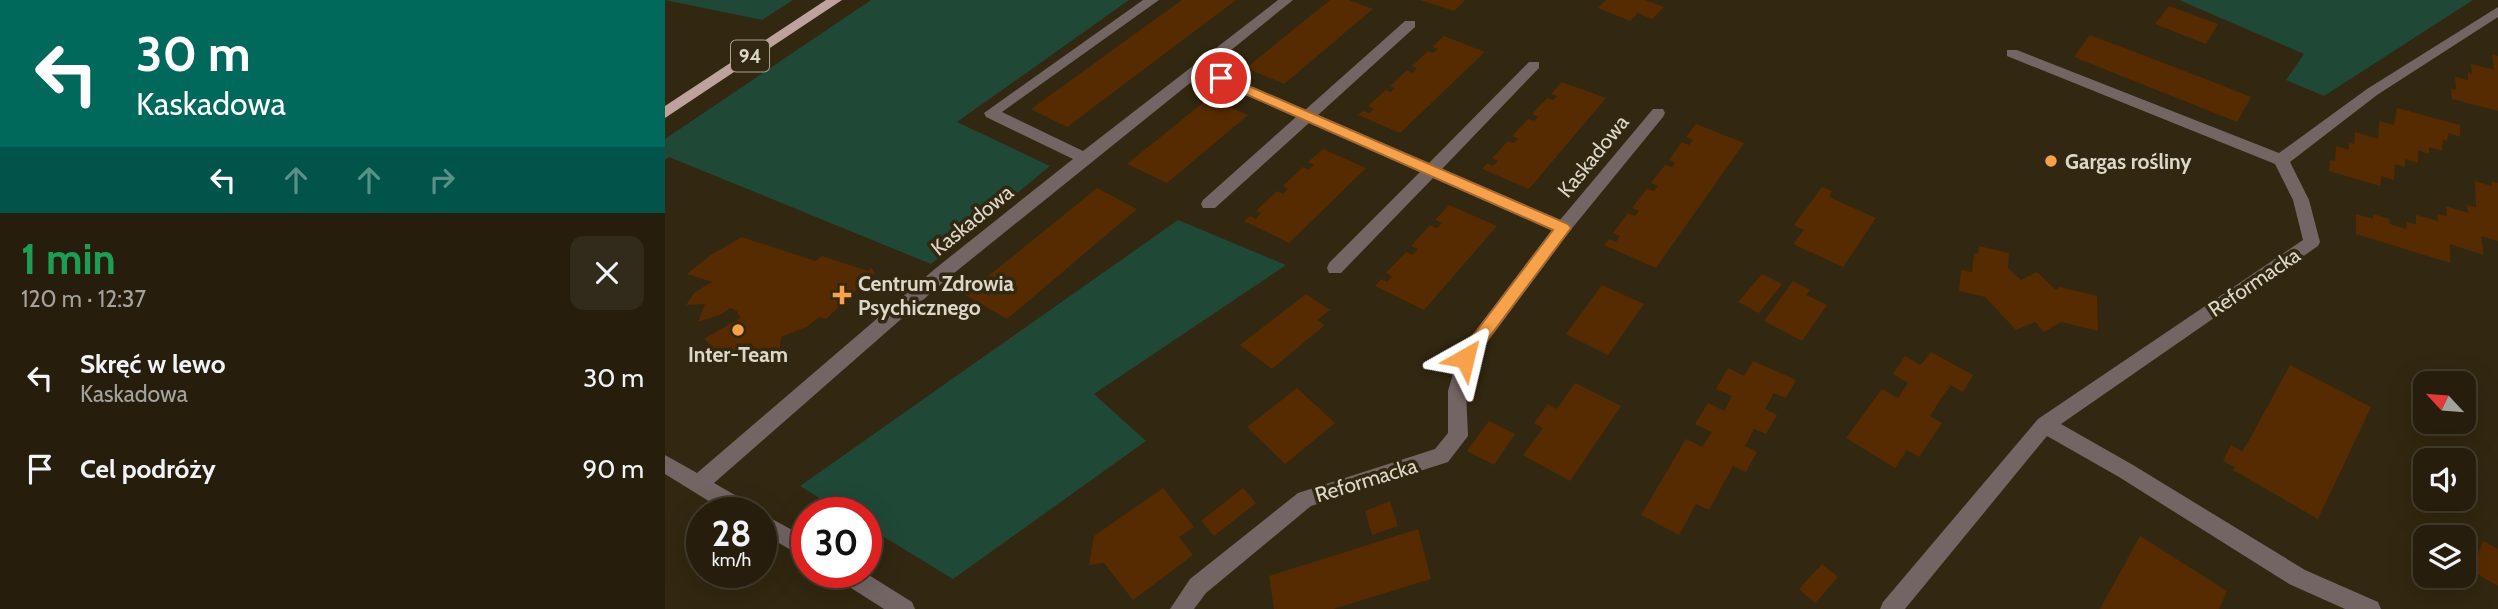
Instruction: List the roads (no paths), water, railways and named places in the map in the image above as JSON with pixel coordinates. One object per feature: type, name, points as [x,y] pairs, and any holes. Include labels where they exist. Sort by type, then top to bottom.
[{"type":"main road","name":"94","points":[[665,113],[835,0]]},
{"type":"street","points":[[1084,158],[991,113],[1152,0]]},
{"type":"street","name":"Kaskadowa","points":[[699,484],[942,273],[1286,0]]},
{"type":"street","points":[[2012,53],[2281,160],[2372,92],[2498,10]]},
{"type":"street","points":[[1209,204],[1410,24]]},
{"type":"street","points":[[1335,268],[1534,65]]},
{"type":"street","name":"Kaskadowa","points":[[1199,69],[1563,228]]},
{"type":"street","name":"Kaskadowa","points":[[1458,436],[1457,391],[1465,358],[1563,228],[1658,113]]},
{"type":"street","name":"Reformacka","points":[[1891,609],[2045,425],[2312,242],[2301,200],[2281,160]]},
{"type":"street","points":[[2045,425],[2126,471],[2297,577],[2370,609]]},
{"type":"street","name":"Reformacka","points":[[1181,609],[1198,586],[1305,499],[1441,456],[1458,436]]},
{"type":"street","points":[[665,464],[721,497]]},
{"type":"street","points":[[870,588],[904,609]]},
{"type":"place","name":"Gargas rośliny","points":[[2051,161]]},
{"type":"place","name":"Centrum Zdrowia Psychicznego","points":[[842,295]]},
{"type":"place","name":"Inter-Team","points":[[738,330]]}]
